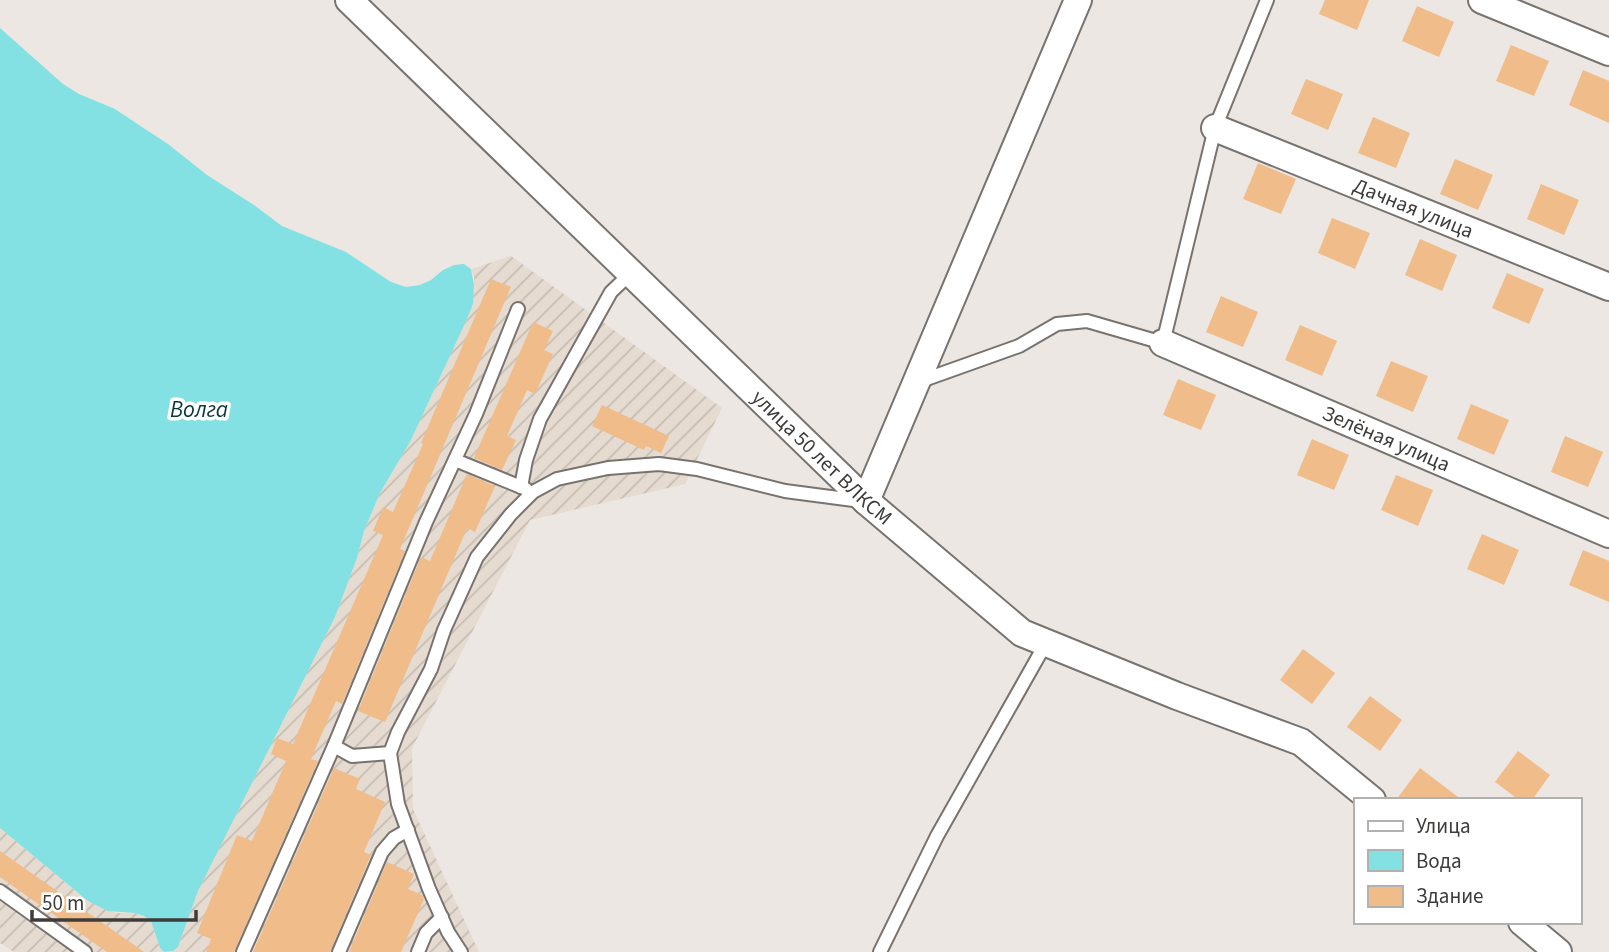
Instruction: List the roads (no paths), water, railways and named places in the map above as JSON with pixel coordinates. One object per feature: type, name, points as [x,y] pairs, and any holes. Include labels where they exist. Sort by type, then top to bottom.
[{"type":"street","name":"улица 50 лет ВЛКСМ","points":[[349,0],[866,501],[1022,633],[1177,696],[1301,742],[1370,798]]},
{"type":"street","points":[[866,501],[1078,0]]},
{"type":"street","points":[[1482,0],[1609,52]]},
{"type":"street","name":"Дачная улица","points":[[1216,128],[1609,287]]},
{"type":"street","name":"Зелёная улица","points":[[1163,343],[1609,534]]},
{"type":"street","points":[[1523,924],[1558,952]]},
{"type":"lane","points":[[915,384],[1019,346],[1057,324],[1087,321],[1163,343],[1216,128],[1267,0]]},
{"type":"lane","points":[[527,490],[526,460],[540,419],[611,292],[631,273]]},
{"type":"lane","points":[[243,952],[334,746],[426,522],[476,414],[518,309]]},
{"type":"lane","points":[[455,460],[527,490]]},
{"type":"lane","points":[[461,952],[448,932],[429,889],[398,804],[390,753],[431,669],[444,630],[477,558],[527,490],[557,478],[608,468],[659,464],[697,469],[785,491],[866,501]]},
{"type":"lane","points":[[880,952],[937,836],[1046,643]]},
{"type":"lane","points":[[334,746],[352,756],[390,753]]},
{"type":"lane","points":[[338,952],[382,852],[394,838],[408,830]]},
{"type":"lane","points":[[0,891],[85,952]]},
{"type":"lane","points":[[418,952],[426,933],[442,917]]},
{"type":"water","name":"Волга","points":[[0,28],[63,84],[115,109],[282,226],[346,252],[391,282],[406,287],[420,285],[443,270],[464,264],[471,269],[474,285],[473,304],[467,319],[411,440],[380,493],[335,617],[198,891],[178,947],[173,951],[164,952],[160,948],[151,921],[144,916],[108,911],[88,901],[0,828]]}]
